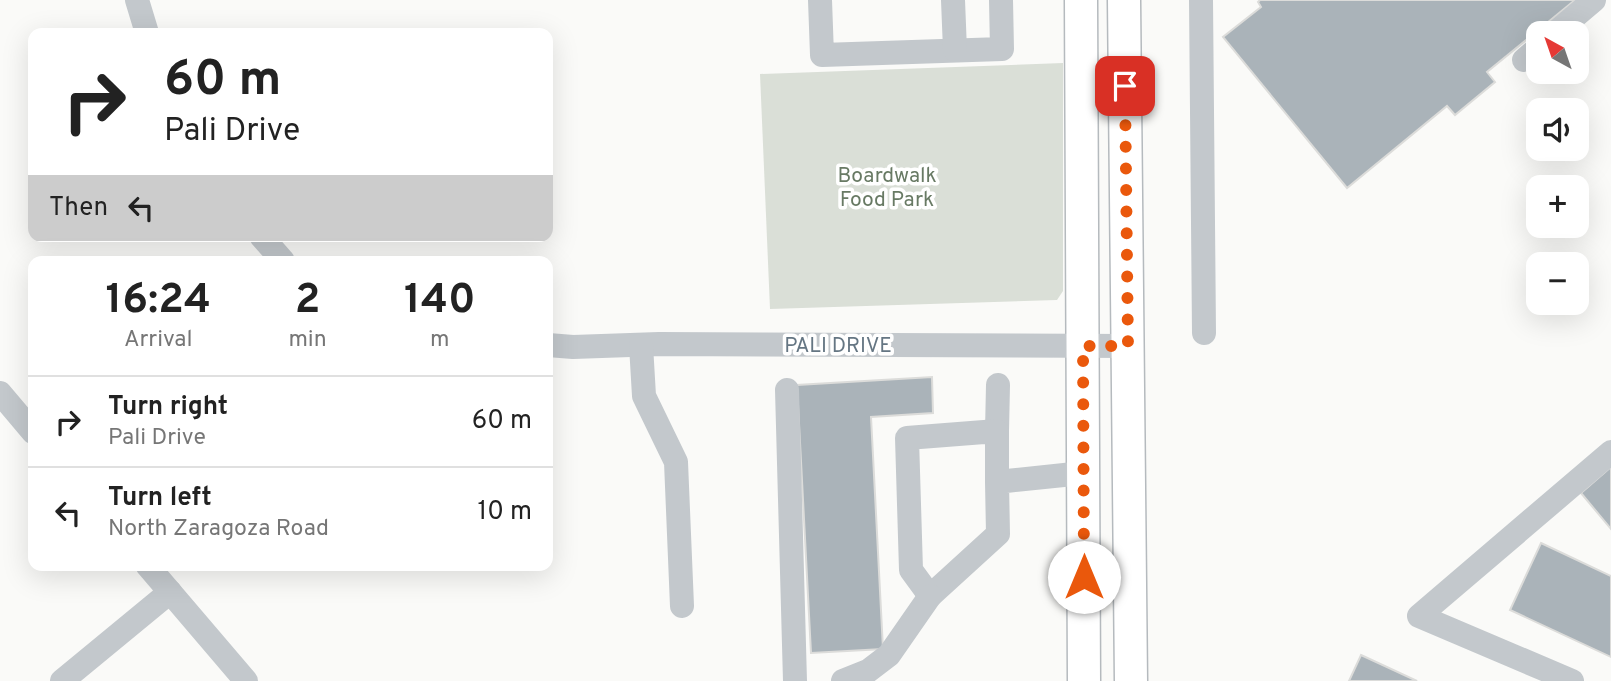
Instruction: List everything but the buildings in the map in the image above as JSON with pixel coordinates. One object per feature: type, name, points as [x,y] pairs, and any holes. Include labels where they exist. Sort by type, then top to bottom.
[{"type":"main road","points":[[1081,0],[1084,681]]},
{"type":"main road","points":[[1124,0],[1131,681]]},
{"type":"street","points":[[138,0],[146,28]]},
{"type":"street","points":[[820,0],[822,55],[1002,49],[1001,0]]},
{"type":"street","points":[[953,0],[955,50]]},
{"type":"street","points":[[1200,0],[1203,333]]},
{"type":"street","points":[[1569,21],[1594,0]]},
{"type":"street","points":[[266,242],[279,256]]},
{"type":"street","name":"PALI DRIVE","points":[[553,345],[1128,346]]},
{"type":"street","points":[[641,345],[645,396],[676,463],[682,606]]},
{"type":"street","points":[[843,681],[868,671],[889,655],[930,596],[998,534],[998,385]]},
{"type":"street","points":[[787,390],[795,681]]},
{"type":"street","points":[[0,393],[28,426]]},
{"type":"street","points":[[930,596],[911,570],[907,438],[997,431]]},
{"type":"street","points":[[1572,681],[1419,616],[1611,452]]},
{"type":"street","points":[[997,482],[1083,473]]},
{"type":"street","points":[[152,571],[246,681]]},
{"type":"street","points":[[61,681],[170,592]]},
{"type":"green space","name":"Boardwalk Food Park","points":[[1063,63],[1063,291],[1057,300],[770,309],[760,74]]},
{"type":"route","points":[[1084,577],[1083,346],[1128,346],[1125,86]]}]
